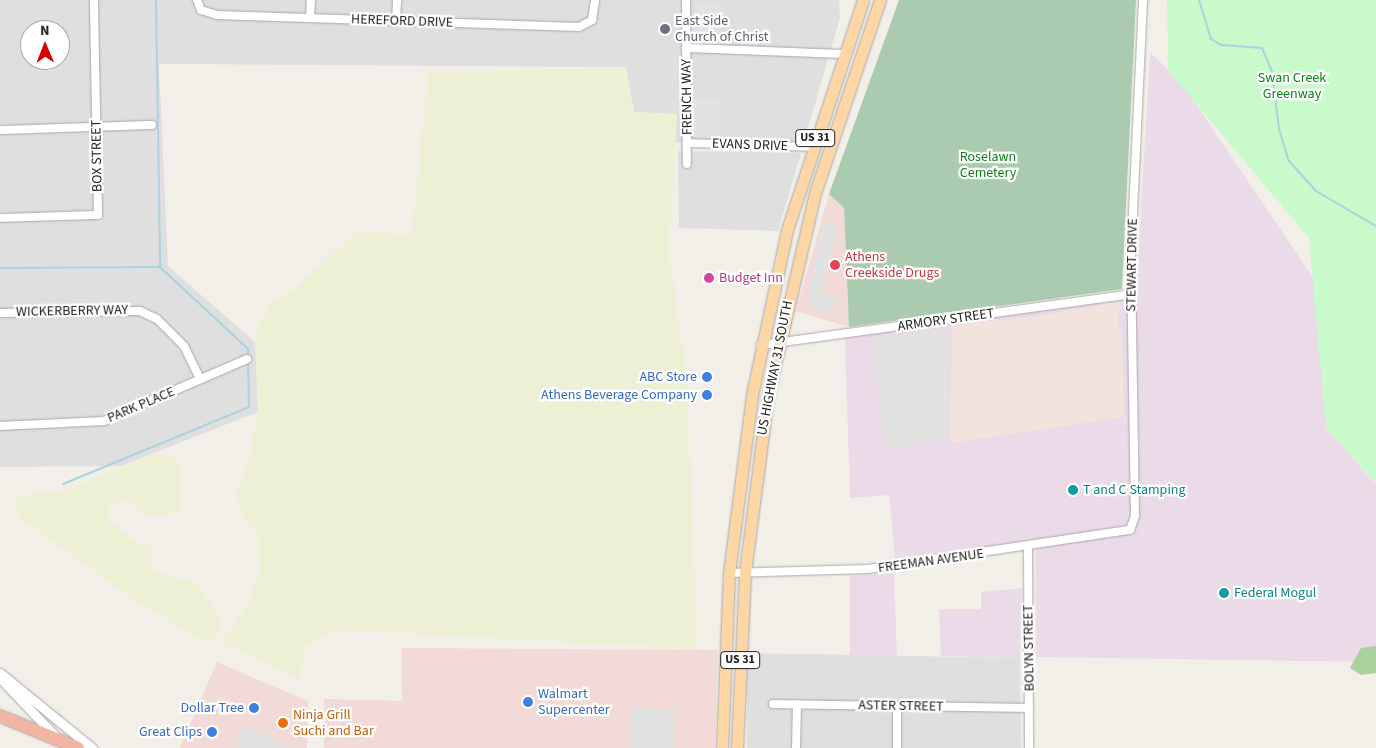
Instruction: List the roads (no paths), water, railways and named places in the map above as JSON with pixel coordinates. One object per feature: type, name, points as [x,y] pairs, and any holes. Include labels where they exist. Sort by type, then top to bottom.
[{"type":"highway","points":[[0,716],[78,748]]},
{"type":"main road","name":"US HIGHWAY 31 SOUTH","points":[[722,748],[729,572],[761,345],[812,147],[863,0]]},
{"type":"main road","name":"US HIGHWAY 31 SOUTH","points":[[737,748],[744,572],[778,342],[815,192],[880,0]]},
{"type":"street","name":"BOX STREET","points":[[0,218],[98,215],[94,0]]},
{"type":"street","name":"HEREFORD DRIVE","points":[[198,0],[208,14],[579,27],[592,20],[595,0]]},
{"type":"street","points":[[310,18],[311,0]]},
{"type":"street","points":[[396,21],[397,0]]},
{"type":"street","name":"FRENCH WAY","points":[[686,0],[687,164]]},
{"type":"street","name":"STEWART DRIVE","points":[[1130,530],[1135,516],[1131,294],[1144,0]]},
{"type":"street","points":[[686,48],[844,54]]},
{"type":"street","points":[[0,130],[152,124]]},
{"type":"street","name":"EVANS DRIVE","points":[[688,143],[812,147]]},
{"type":"street","name":"ARMORY STREET","points":[[761,345],[1131,294]]},
{"type":"street","name":"WICKERBERRY WAY","points":[[0,313],[140,311],[157,319],[184,346],[200,379]]},
{"type":"street","name":"PARK PLACE","points":[[0,426],[104,421],[247,359]]},
{"type":"street","name":"FREEMAN AVENUE","points":[[729,572],[868,569],[1028,548],[1130,530]]},
{"type":"street","name":"BOLYN STREET","points":[[1028,548],[1030,748]]},
{"type":"street","points":[[0,672],[92,748]]},
{"type":"street","points":[[0,678],[60,741]]},
{"type":"street","name":"ASTER STREET","points":[[774,704],[1029,708]]},
{"type":"street","points":[[796,748],[797,704]]},
{"type":"street","points":[[897,706],[897,748]]},
{"type":"waterway","points":[[156,0],[160,267]]},
{"type":"waterway","points":[[1199,0],[1211,39],[1221,45],[1262,48],[1272,72],[1279,129],[1289,161],[1316,191],[1376,226]]},
{"type":"waterway","points":[[0,268],[160,267],[248,349],[248,356]]},
{"type":"waterway","points":[[63,484],[249,407],[248,361]]},
{"type":"place","name":"East Side Church of Christ","points":[[665,29]]},
{"type":"place","name":"Athens Creekside Drugs","points":[[835,265]]},
{"type":"place","name":"Budget Inn","points":[[709,278]]},
{"type":"place","name":"ABC Store","points":[[707,377]]},
{"type":"place","name":"Athens Beverage Company","points":[[707,395]]},
{"type":"place","name":"T and C Stamping","points":[[1073,490]]},
{"type":"place","name":"Federal Mogul","points":[[1224,593]]},
{"type":"place","name":"Walmart Supercenter","points":[[528,702]]},
{"type":"place","name":"Dollar Tree","points":[[254,708]]},
{"type":"place","name":"Ninja Grill Suchi and Bar","points":[[283,723]]},
{"type":"place","name":"Great Clips","points":[[212,732]]},
{"type":"park label","name":"Swan Creek Greenway","points":[[1292,86]]},
{"type":"park label","name":"Roselawn Cemetery","points":[[988,166]]}]
